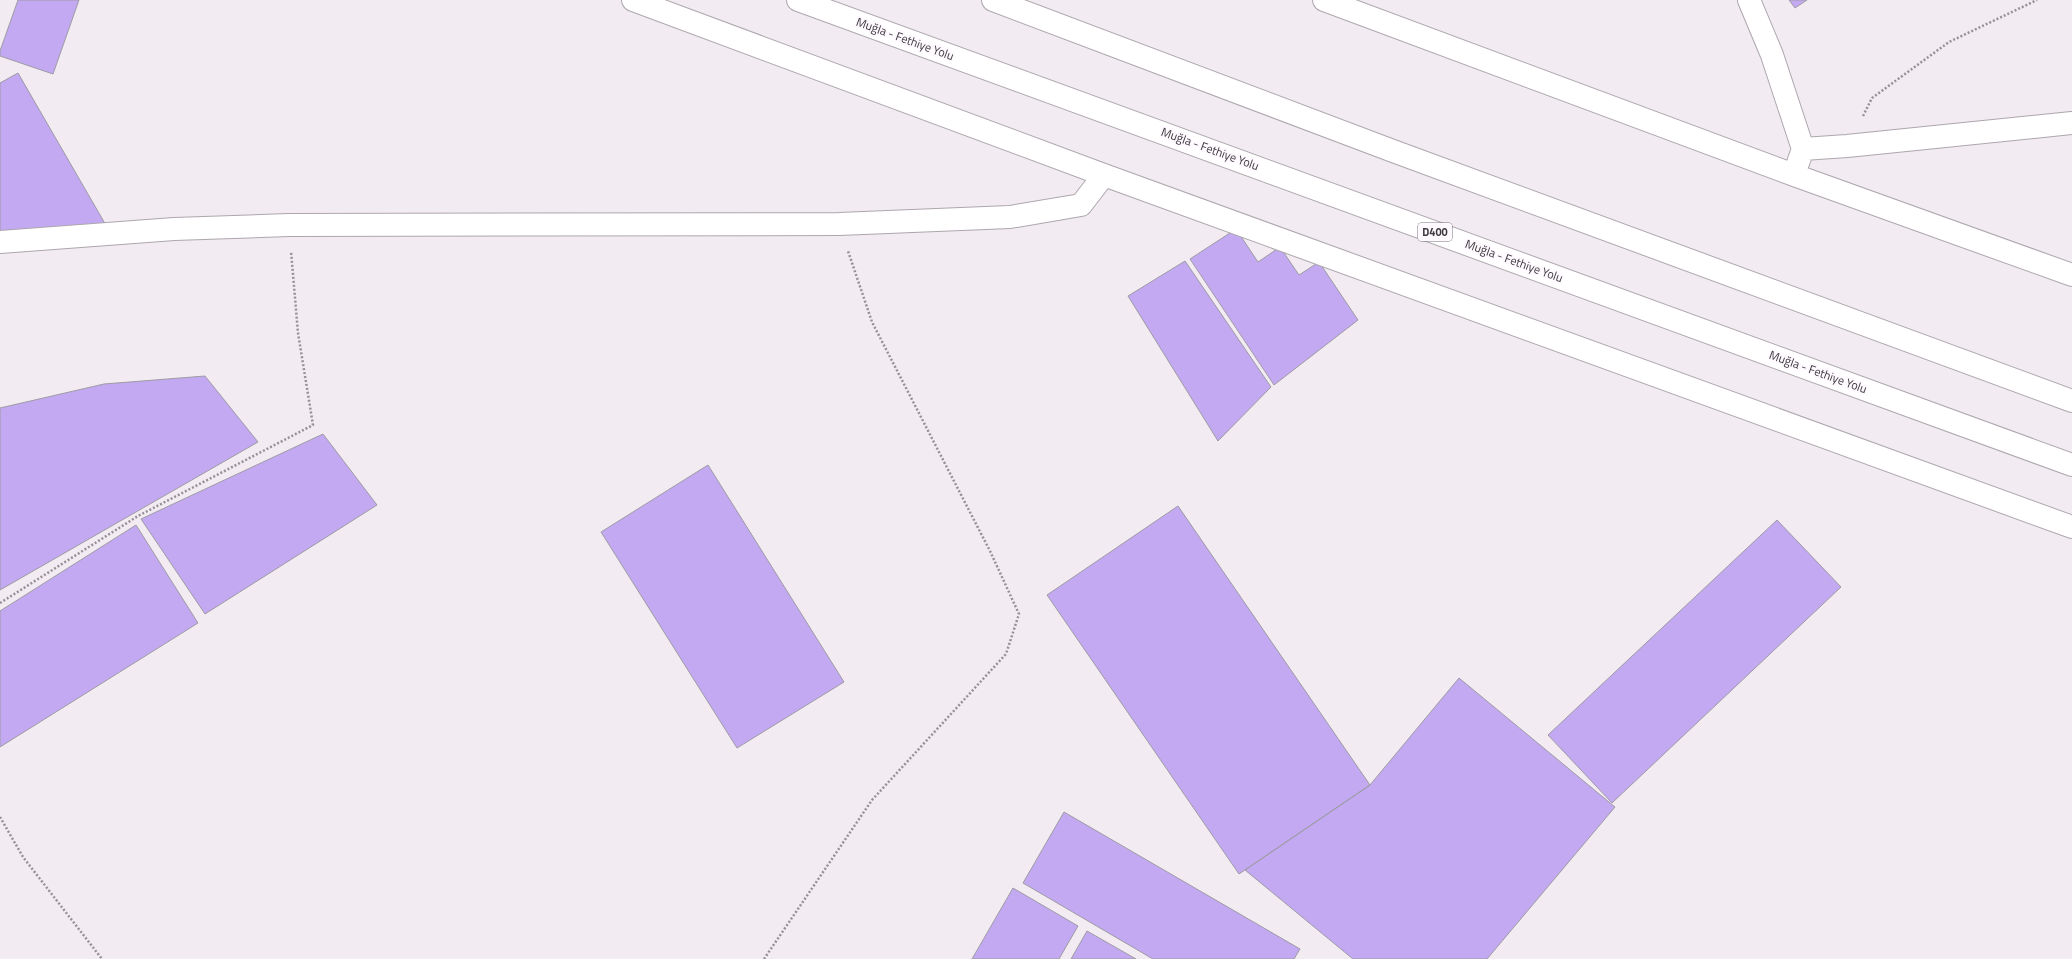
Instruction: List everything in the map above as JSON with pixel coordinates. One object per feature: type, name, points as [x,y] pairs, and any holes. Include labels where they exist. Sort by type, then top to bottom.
[{"type":"main road","points":[[633,0],[1104,175],[2072,527]]},
{"type":"main road","name":"Muğla - Fethiye Yolu","points":[[798,0],[2072,465]]},
{"type":"main road","points":[[993,0],[1401,154],[2072,401]]},
{"type":"main road","points":[[1324,0],[1794,175],[2072,275]]},
{"type":"main road","points":[[1749,0],[1772,55],[1803,149],[1794,175]]},
{"type":"main road","points":[[1803,149],[1847,146],[2072,123]]},
{"type":"main road","points":[[0,242],[174,229],[289,225],[839,224],[1010,217],[1081,205],[1104,175]]},
{"type":"path","points":[[1847,146],[1872,98],[1949,42],[2037,0]]},
{"type":"path","points":[[764,959],[872,800],[1006,654],[1019,614],[990,551],[872,322],[839,224]]},
{"type":"path","points":[[0,603],[138,516],[313,424],[298,333],[289,225]]},
{"type":"path","points":[[0,817],[24,857],[102,959]]},
{"type":"building","points":[[18,0],[79,0],[53,74],[0,56],[0,51]]},
{"type":"building","points":[[1789,0],[1807,0],[1795,8]]},
{"type":"building","points":[[18,73],[107,227],[0,232],[0,83]]},
{"type":"building","points":[[1236,229],[1258,262],[1280,247],[1299,275],[1319,262],[1358,320],[1274,385],[1190,259]]},
{"type":"building","points":[[1185,261],[1271,387],[1218,441],[1128,296]]},
{"type":"building","points":[[205,376],[258,442],[0,590],[0,408],[104,384]]},
{"type":"building","points":[[323,434],[377,505],[205,614],[141,519]]},
{"type":"building","points":[[708,465],[844,682],[737,748],[601,532]]},
{"type":"building","points":[[1178,506],[1370,785],[1239,874],[1047,595]]},
{"type":"building","points":[[1777,520],[1841,587],[1612,803],[1548,735]]},
{"type":"building","points":[[136,525],[198,623],[0,747],[0,611]]},
{"type":"building","points":[[1459,678],[1615,807],[1487,959],[1353,959],[1245,870],[1370,785]]},
{"type":"building","points":[[1064,812],[1300,949],[1294,959],[1153,959],[1023,883]]},
{"type":"building","points":[[1013,888],[1078,926],[1059,959],[972,959]]},
{"type":"building","points":[[1087,931],[1136,959],[1071,959]]}]
